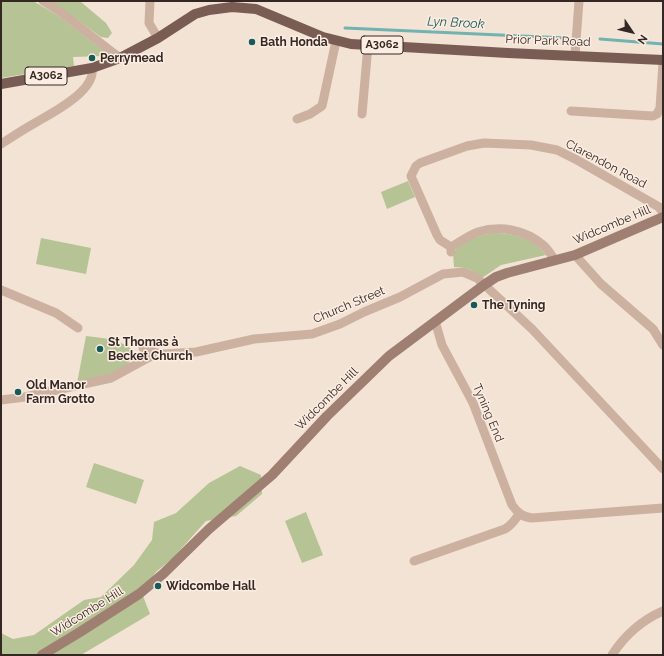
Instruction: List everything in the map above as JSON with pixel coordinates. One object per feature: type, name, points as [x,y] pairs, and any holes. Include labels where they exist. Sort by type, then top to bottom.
[{"type":"main road","name":"Prior Park Road","points":[[120,58],[158,38],[195,14],[209,10],[232,7],[256,9],[336,41],[368,45],[663,60]]},
{"type":"main road","name":"A3062","points":[[1,84],[92,68],[120,58]]},
{"type":"street","points":[[43,1],[59,11],[120,58]]},
{"type":"street","points":[[150,1],[149,23],[158,38]]},
{"type":"street","points":[[575,55],[579,1]]},
{"type":"street","points":[[297,119],[310,114],[322,106],[336,41]]},
{"type":"street","points":[[362,114],[368,45]]},
{"type":"street","points":[[572,111],[653,116],[657,114],[660,108],[663,63]]},
{"type":"street","points":[[1,144],[68,103],[88,82],[92,75],[92,68]]},
{"type":"street","name":"Clarendon Road","points":[[555,260],[545,246],[530,235],[512,229],[495,229],[477,232],[451,250],[440,240],[437,235],[411,176],[416,166],[420,163],[467,146],[484,143],[531,145],[557,150],[600,172],[659,207],[663,213]]},
{"type":"street","name":"Widcombe Hill","points":[[42,655],[139,594],[163,574],[209,530],[272,475],[327,416],[389,356],[484,285],[496,277],[507,273],[575,255],[663,217]]},
{"type":"street","points":[[575,255],[601,284],[653,329],[663,344]]},
{"type":"street","name":"Church Street","points":[[143,348],[157,354],[196,352],[254,339],[312,334],[340,324],[400,297],[443,274],[464,272],[477,278],[484,285]]},
{"type":"street","points":[[484,285],[532,329],[663,469]]},
{"type":"street","points":[[1,290],[56,313],[78,328]]},
{"type":"street","name":"Tyning End","points":[[435,321],[442,345],[473,403],[512,505],[519,514]]},
{"type":"street","points":[[1,400],[25,397],[111,378],[157,354]]},
{"type":"street","points":[[414,561],[504,529],[514,521],[519,514],[532,518],[663,508]]},
{"type":"street","points":[[612,655],[622,639],[633,628],[644,620],[663,611]]},
{"type":"green space","points":[[1,1],[33,1],[57,15],[104,51],[104,56],[73,57],[74,66],[1,78]]},
{"type":"green space","points":[[51,1],[81,2],[106,23],[112,33],[108,38],[101,37]]},
{"type":"green space","points":[[408,181],[415,197],[387,209],[381,192]]},
{"type":"green space","points":[[493,233],[515,235],[535,244],[546,255],[501,265],[482,278],[469,270],[454,267],[453,253],[461,245],[476,237]]},
{"type":"green space","points":[[41,238],[91,248],[86,274],[36,264]]},
{"type":"green space","points":[[86,336],[116,341],[132,349],[128,367],[112,374],[77,383]]},
{"type":"green space","points":[[94,463],[144,480],[136,504],[86,487]]},
{"type":"green space","points":[[240,466],[261,475],[262,494],[236,516],[206,521],[173,558],[157,571],[141,591],[150,614],[81,655],[1,655],[1,633],[13,639],[34,635],[84,600],[101,597],[134,565],[152,540],[154,522],[176,513],[209,483]]},
{"type":"green space","points":[[306,512],[323,555],[302,563],[285,521]]},
{"type":"waterway","name":"Lyn Brook","points":[[345,28],[566,38]]},
{"type":"waterway","name":"Lyn Brook","points":[[600,39],[663,44]]},
{"type":"place","name":"Bath Honda","points":[[252,42]]},
{"type":"place","name":"Perrymead","points":[[92,58]]},
{"type":"place","name":"The Tyning","points":[[474,305]]},
{"type":"place","name":"St Thomas à Becket Church","points":[[100,349]]},
{"type":"place","name":"Old Manor Farm Grotto","points":[[18,392]]},
{"type":"place","name":"Widcombe Hall","points":[[158,586]]}]
